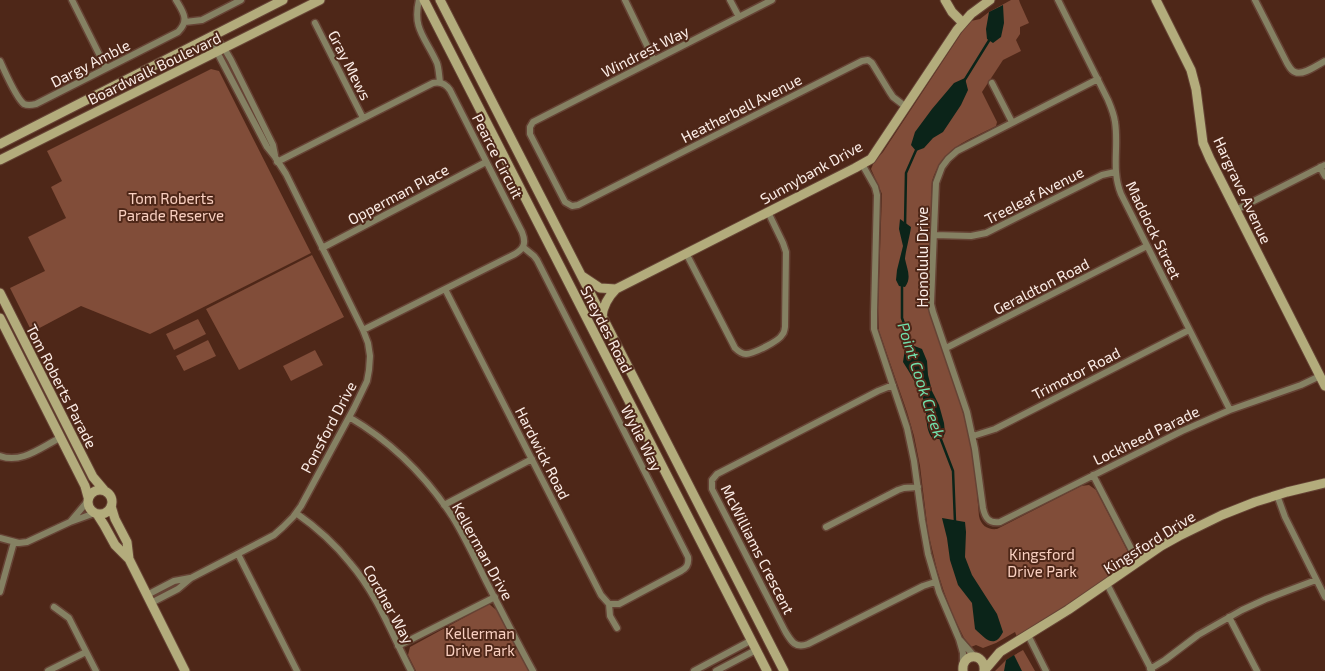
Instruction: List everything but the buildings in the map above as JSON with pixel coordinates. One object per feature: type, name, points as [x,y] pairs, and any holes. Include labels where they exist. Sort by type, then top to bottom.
[{"type":"main road","name":"Boardwalk Boulevard","points":[[0,144],[283,0]]},
{"type":"main road","name":"Boardwalk Boulevard","points":[[0,160],[320,0]]},
{"type":"main road","name":"Sneydes Road","points":[[440,0],[784,671]]},
{"type":"main road","points":[[945,0],[952,12],[962,22]]},
{"type":"main road","name":"Sunnybank Drive","points":[[616,289],[862,164],[870,158],[876,152],[962,22],[990,0]]},
{"type":"main road","name":"Hargrave Avenue","points":[[1156,0],[1191,70],[1196,89],[1204,143],[1210,159],[1325,386]]},
{"type":"main road","name":"Sneydes Road","points":[[419,1],[446,44],[767,671]]},
{"type":"main road","points":[[481,80],[477,96],[487,124]]},
{"type":"main road","points":[[580,274],[598,288],[616,289]]},
{"type":"main road","points":[[602,317],[606,301],[616,289]]},
{"type":"main road","name":"Tom Roberts Parade","points":[[0,293],[93,477],[104,490]]},
{"type":"main road","name":"Tom Roberts Parade","points":[[0,318],[85,486],[88,500]]},
{"type":"main road","name":"Kingsford Drive","points":[[984,671],[1000,652],[1107,584],[1161,546],[1193,528],[1276,495],[1325,483]]},
{"type":"main road","points":[[129,559],[115,546],[96,513],[90,509],[88,500],[90,494],[96,490],[104,490],[111,498],[115,519],[127,542],[129,559],[185,671]]},
{"type":"main road","points":[[96,513],[107,512],[111,506]]},
{"type":"main road","points":[[752,640],[767,638]]},
{"type":"main road","points":[[756,650],[767,638]]},
{"type":"main road","name":"Kingsford Drive","points":[[961,668],[967,658],[1000,652]]},
{"type":"main road","points":[[976,657],[984,664],[984,671]]},
{"type":"street","points":[[72,0],[106,68]]},
{"type":"street","points":[[176,0],[185,16],[185,22],[202,20],[240,0]]},
{"type":"street","points":[[624,0],[654,60]]},
{"type":"street","points":[[730,0],[739,17]]},
{"type":"street","name":"Windrest Way","points":[[572,206],[567,204],[563,198],[530,135],[533,122],[772,0]]},
{"type":"street","name":"Maddock Street","points":[[1058,0],[1111,107],[1115,122],[1115,172],[1121,194],[1230,410]]},
{"type":"street","points":[[1255,0],[1286,63],[1292,71],[1296,73],[1306,71],[1325,61]]},
{"type":"street","points":[[276,159],[431,84],[440,82],[437,64],[417,22],[416,13],[419,1]]},
{"type":"street","name":"Dargy Amble","points":[[0,61],[20,100],[29,105],[39,103],[175,34],[185,22]]},
{"type":"street","name":"Gray Mews","points":[[315,23],[363,118]]},
{"type":"street","name":"Ponsford Drive","points":[[149,599],[178,589],[191,578],[274,535],[283,528],[296,513],[349,417],[364,387],[369,370],[369,349],[363,330],[286,174],[276,159],[273,145],[213,36]]},
{"type":"street","name":"Heatherbell Avenue","points":[[572,206],[578,205],[862,61],[868,60],[872,63],[889,91],[906,106]]},
{"type":"street","name":"Honolulu Drive","points":[[988,520],[983,508],[973,436],[964,399],[933,312],[936,183],[945,162],[952,155],[1012,122],[1098,79]]},
{"type":"street","name":"Pearce Circuit","points":[[440,82],[445,84],[450,90],[523,234],[525,242],[523,247]]},
{"type":"street","points":[[992,83],[1012,122]]},
{"type":"street","name":"Opperman Place","points":[[322,248],[486,162]]},
{"type":"street","points":[[862,164],[878,195],[874,329],[910,439],[924,536],[935,582],[959,639],[962,653],[961,668]]},
{"type":"street","points":[[1236,210],[1323,166],[1325,176]]},
{"type":"street","name":"Treeleaf Avenue","points":[[934,235],[971,236],[986,233],[1102,175],[1115,172]]},
{"type":"street","points":[[686,253],[737,351],[749,354],[776,340],[783,334],[785,327],[786,257],[783,243],[768,212]]},
{"type":"street","name":"Geraldton Road","points":[[946,348],[1147,246]]},
{"type":"street","points":[[363,330],[516,253],[523,247]]},
{"type":"street","name":"Wylie Way","points":[[523,247],[535,257],[688,557],[687,566],[681,571],[619,604],[609,604]]},
{"type":"street","name":"Hardwick Road","points":[[445,289],[601,595],[609,604],[610,616],[616,628]]},
{"type":"street","name":"Trimotor Road","points":[[973,436],[995,429],[1189,330]]},
{"type":"street","name":"Lockheed Parade","points":[[988,520],[995,523],[1003,521],[1182,431],[1230,410],[1301,385],[1320,376]]},
{"type":"street","name":"McWilliams Crescent","points":[[893,385],[717,474],[711,482],[712,489],[785,631],[791,642],[797,646],[808,644],[923,586],[935,582]]},
{"type":"street","name":"Kellerman Drive","points":[[349,417],[370,430],[404,459],[428,483],[444,505],[464,538],[532,671]]},
{"type":"street","points":[[0,456],[17,459],[60,438]]},
{"type":"street","points":[[444,505],[532,459]]},
{"type":"street","points":[[1094,475],[1138,562]]},
{"type":"street","points":[[826,526],[898,490],[918,487]]},
{"type":"street","points":[[1276,495],[1282,512],[1325,597]]},
{"type":"street","points":[[70,522],[81,511],[88,500]]},
{"type":"street","points":[[0,538],[19,543],[30,542],[70,522],[96,513]]},
{"type":"street","name":"Cordner Way","points":[[296,513],[310,522],[351,563],[380,608],[411,671]]},
{"type":"street","points":[[0,592],[13,552],[14,542]]},
{"type":"street","points":[[238,554],[297,671]]},
{"type":"street","points":[[1107,584],[1151,670],[1198,635],[1229,617],[1266,599],[1316,580]]},
{"type":"street","points":[[398,646],[495,597]]},
{"type":"street","points":[[54,607],[69,618],[96,671]]},
{"type":"street","points":[[1229,617],[1257,671]]},
{"type":"street","points":[[1028,635],[1046,671]]},
{"type":"street","points":[[959,639],[976,657]]},
{"type":"street","points":[[694,671],[752,640]]},
{"type":"street","points":[[716,671],[756,650]]},
{"type":"street","points":[[48,671],[86,652]]},
{"type":"green space","name":"Kingsford Drive Park","points":[[1011,0],[1019,0],[1029,23],[1020,27],[1020,34],[1016,40],[1021,51],[1003,60],[982,92],[997,122],[996,126],[957,146],[943,160],[932,181],[928,293],[930,313],[957,391],[966,424],[975,468],[979,516],[983,525],[991,529],[997,529],[1081,486],[1089,485],[1096,490],[1128,552],[1129,558],[1124,567],[1017,637],[1015,632],[983,648],[976,645],[971,647],[964,638],[944,592],[928,532],[920,466],[914,436],[879,331],[878,308],[882,194],[871,169],[964,29],[971,21],[980,19]]},
{"type":"green space","name":"Tom Roberts Parade Reserve","points":[[211,69],[219,71],[311,253],[150,334],[81,306],[32,332],[10,288],[45,271],[28,237],[66,218],[51,187],[62,181],[47,151]]},
{"type":"green space","points":[[312,255],[344,317],[239,370],[206,309]]},
{"type":"green space","points":[[198,319],[206,334],[174,350],[166,334]]},
{"type":"green space","points":[[208,340],[216,356],[184,371],[176,356]]},
{"type":"green space","points":[[315,350],[323,365],[291,381],[283,366]]},
{"type":"green space","name":"Kellerman Drive Park","points":[[489,604],[500,613],[529,671],[416,671],[408,655],[410,647]]},
{"type":"green space","points":[[1023,650],[1035,671],[995,671],[1006,660]]},
{"type":"water","points":[[1003,5],[1004,23],[1001,37],[993,43],[987,39],[986,29],[989,12]]},
{"type":"water","points":[[965,78],[968,90],[961,105],[943,132],[933,138],[924,148],[916,151],[911,145],[915,132],[954,83]]},
{"type":"water","points":[[900,219],[911,227],[905,257],[909,277],[905,287],[899,286],[896,280],[903,246],[899,229]]},
{"type":"water","points":[[912,345],[922,349],[927,361],[932,391],[939,405],[944,423],[945,433],[942,439],[933,439],[930,435],[924,401],[903,362],[905,349]]},
{"type":"water","points":[[942,518],[965,522],[965,557],[972,575],[997,614],[1003,632],[996,640],[989,641],[975,629],[972,603],[958,585],[950,560]]},
{"type":"water","points":[[1014,655],[1022,671],[1004,671],[1006,660]]},
{"type":"waterway","name":"Point Cook Creek","points":[[964,81],[990,39]]},
{"type":"waterway","name":"Point Cook Creek","points":[[905,226],[906,173],[917,148]]},
{"type":"waterway","name":"Point Cook Creek","points":[[902,283],[902,318],[912,346]]},
{"type":"waterway","name":"Point Cook Creek","points":[[940,437],[953,471],[955,522]]}]
